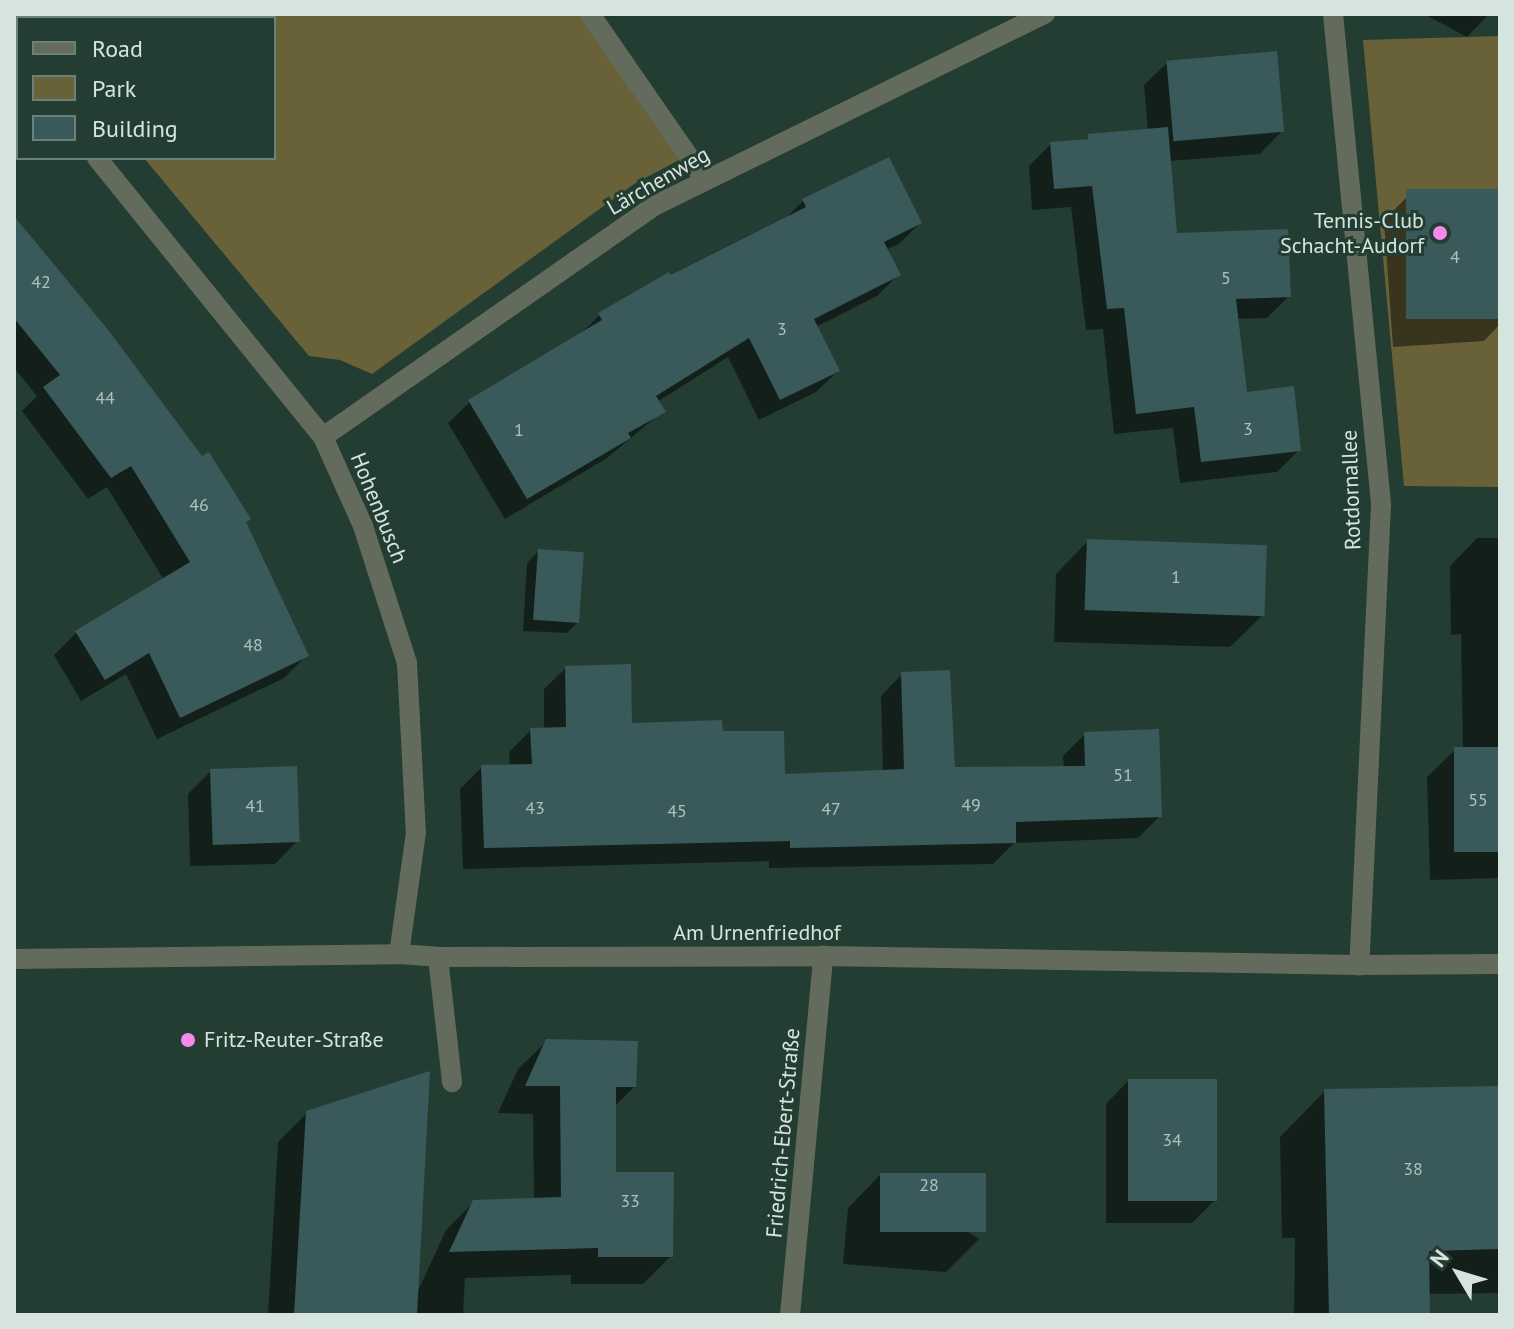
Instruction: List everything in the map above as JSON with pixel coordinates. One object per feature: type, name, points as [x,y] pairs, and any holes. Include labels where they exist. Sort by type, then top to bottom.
[{"type":"street","points":[[590,14],[705,180]]},
{"type":"street","name":"Lärchenweg","points":[[323,437],[654,206],[1045,14]]},
{"type":"street","name":"Rotdornallee","points":[[1333,14],[1381,505],[1359,965]]},
{"type":"street","name":"Hohenbusch","points":[[99,160],[323,437],[363,526],[407,663],[416,832],[399,954]]},
{"type":"street","name":"Am Urnenfriedhof","points":[[14,959],[399,954],[438,957],[823,956],[1359,965],[1500,964]]},
{"type":"street","name":"Friedrich-Ebert-Straße","points":[[790,1315],[823,956]]},
{"type":"street","points":[[438,957],[452,1082]]},
{"type":"green space","points":[[579,14],[679,160],[634,184],[372,374],[340,360],[309,356],[146,160],[276,160],[276,16],[98,16]]},
{"type":"green space","name":"Tennis-Club Schacht-Audorf","points":[[1500,36],[1500,487],[1404,486],[1363,40]]},
{"type":"building","points":[[1277,51],[1284,132],[1173,141],[1166,61]]},
{"type":"building","points":[[1168,127],[1177,233],[1288,229],[1291,297],[1236,299],[1247,392],[1294,386],[1301,451],[1201,462],[1194,407],[1136,414],[1124,308],[1107,309],[1092,186],[1054,189],[1050,142],[1088,139],[1088,134]]},
{"type":"building","points":[[889,157],[922,223],[884,242],[901,275],[814,319],[840,371],[780,400],[749,338],[656,396],[666,412],[628,433],[631,438],[527,499],[468,400],[602,320],[598,313],[669,272],[671,275],[806,207],[802,199]]},
{"type":"building","points":[[1406,189],[1500,189],[1500,319],[1406,319]]},
{"type":"building","points":[[14,216],[109,331],[202,456],[209,452],[251,519],[246,522],[309,656],[180,718],[149,653],[105,680],[75,631],[190,562],[131,466],[111,478],[43,387],[60,375],[14,318]]},
{"type":"building","points":[[1087,539],[1267,545],[1264,616],[1085,610]]},
{"type":"building","points":[[538,549],[584,552],[579,623],[533,620]]},
{"type":"building","points":[[631,664],[632,723],[722,720],[723,731],[784,731],[785,774],[904,769],[901,672],[950,670],[955,767],[1085,766],[1084,732],[1159,729],[1162,817],[1016,822],[1016,843],[790,848],[790,841],[484,848],[481,765],[532,764],[530,728],[566,727],[565,666]]},
{"type":"building","points":[[1454,747],[1500,747],[1500,852],[1454,852]]},
{"type":"building","points":[[297,766],[300,842],[213,845],[210,769]]},
{"type":"building","points":[[546,1039],[638,1041],[636,1087],[616,1087],[616,1172],[674,1172],[673,1257],[598,1257],[598,1248],[449,1252],[473,1200],[561,1197],[560,1086],[525,1086]]},
{"type":"building","points":[[430,1071],[417,1315],[294,1315],[306,1111]]},
{"type":"building","points":[[1128,1079],[1217,1079],[1217,1201],[1128,1201]]},
{"type":"building","points":[[1500,1086],[1500,1249],[1429,1251],[1430,1315],[1329,1315],[1324,1089]]},
{"type":"building","points":[[880,1173],[986,1173],[986,1232],[880,1232]]},
{"type":"place","name":"Tennis-Club Schacht-Audorf","points":[[1440,233]]},
{"type":"place","name":"Fritz-Reuter-Straße","points":[[188,1040]]}]
